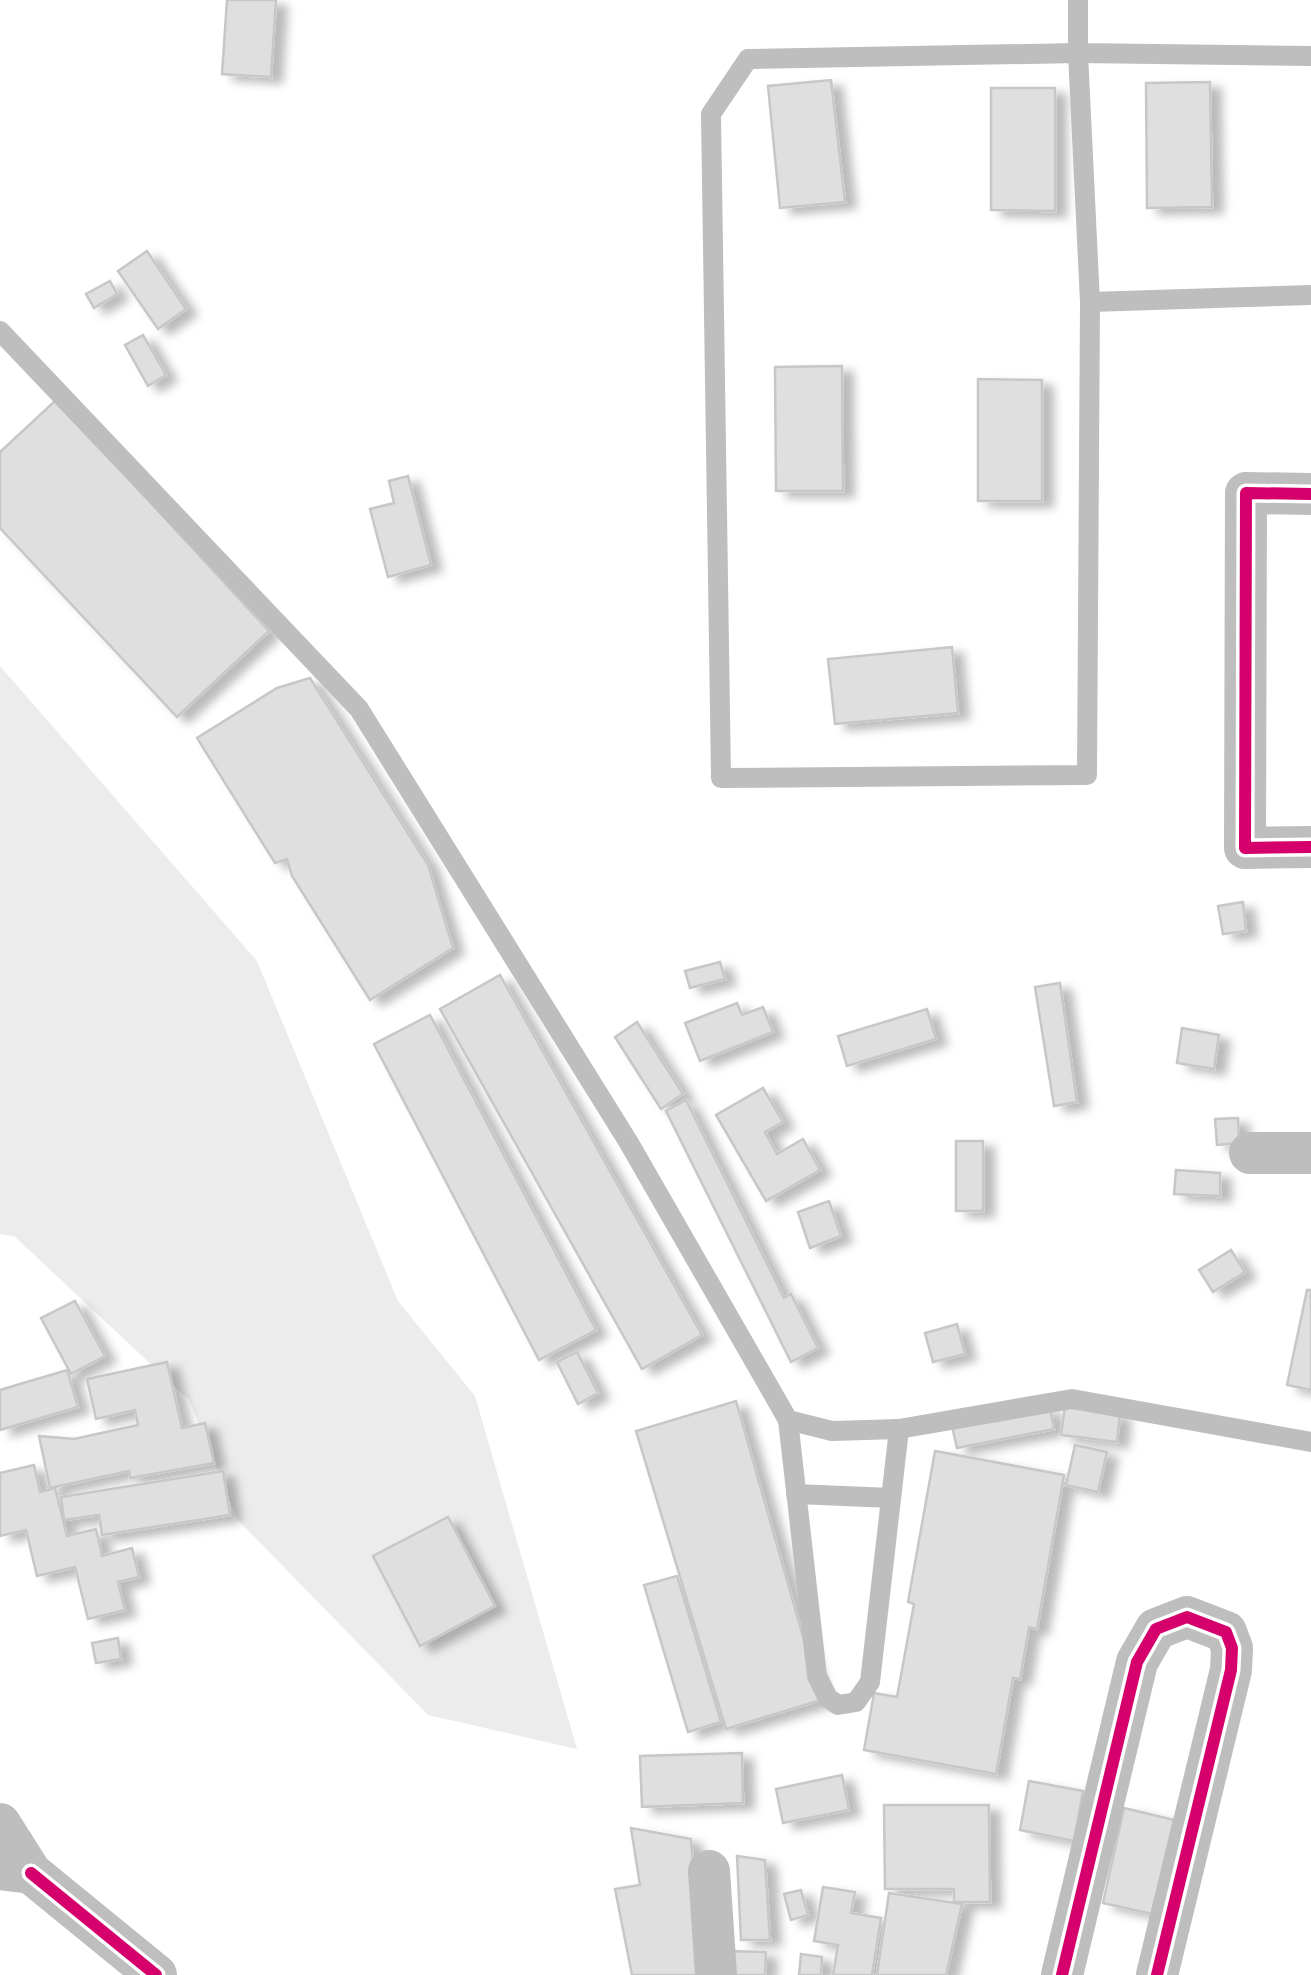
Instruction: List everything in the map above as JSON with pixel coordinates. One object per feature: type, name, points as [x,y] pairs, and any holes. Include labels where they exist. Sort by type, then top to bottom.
[{"type":"street","points":[[1311,494],[1246,493],[1246,848],[1311,847]]},
{"type":"street","points":[[1250,1153],[1311,1153]]},
{"type":"street","points":[[1062,1975],[1138,1662],[1156,1629],[1187,1617],[1226,1632],[1232,1648],[1231,1670],[1157,1975]]},
{"type":"street","points":[[0,1824],[16,1871],[156,1975]]},
{"type":"street","points":[[709,1871],[716,1975]]},
{"type":"lane","points":[[1078,0],[1078,53],[1090,302],[1087,775],[721,778],[711,114],[748,59],[1078,53],[1311,56]]},
{"type":"lane","points":[[1090,302],[1311,295]]},
{"type":"lane","points":[[0,331],[359,709],[629,1143],[788,1420],[817,1676],[828,1698],[838,1705],[856,1702],[870,1682],[899,1429]]},
{"type":"lane","points":[[788,1420],[832,1431],[899,1429],[1072,1399],[1311,1442]]},
{"type":"lane","points":[[796,1494],[891,1498]]},
{"type":"shaded area","points":[[0,666],[257,961],[398,1301],[475,1396],[577,1749],[428,1715],[237,1519],[189,1400],[14,1236],[0,1234]]},
{"type":"building","points":[[227,0],[276,0],[271,77],[222,74]]},
{"type":"building","points":[[831,80],[845,202],[780,208],[768,86]]},
{"type":"building","points":[[1210,82],[1212,207],[1147,208],[1146,83]]},
{"type":"building","points":[[991,88],[1055,88],[1055,211],[991,210]]},
{"type":"building","points":[[147,251],[186,309],[158,329],[118,271]]},
{"type":"building","points":[[110,281],[117,294],[94,308],[86,294]]},
{"type":"building","points":[[143,335],[166,375],[148,386],[125,345]]},
{"type":"building","points":[[842,366],[843,491],[776,491],[775,367]]},
{"type":"building","points":[[978,379],[1042,380],[1042,501],[978,501]]},
{"type":"building","points":[[56,400],[269,631],[177,717],[0,528],[0,452]]},
{"type":"building","points":[[408,476],[431,565],[388,577],[370,509],[394,503],[389,481]]},
{"type":"building","points":[[952,647],[958,713],[835,724],[828,659]]},
{"type":"building","points":[[310,678],[428,865],[453,948],[370,1000],[292,876],[287,859],[275,863],[197,738],[277,688]]},
{"type":"building","points":[[1243,902],[1246,931],[1223,934],[1218,906]]},
{"type":"building","points":[[720,962],[725,979],[690,988],[685,971]]},
{"type":"building","points":[[500,975],[702,1335],[642,1369],[440,1009]]},
{"type":"building","points":[[1060,983],[1077,1102],[1054,1106],[1035,987]]},
{"type":"building","points":[[737,1003],[742,1015],[763,1007],[773,1032],[700,1061],[685,1023]]},
{"type":"building","points":[[927,1009],[936,1039],[847,1066],[838,1036]]},
{"type":"building","points":[[430,1015],[596,1330],[539,1360],[374,1044]]},
{"type":"building","points":[[637,1022],[683,1094],[661,1109],[615,1037]]},
{"type":"building","points":[[1182,1028],[1219,1035],[1214,1069],[1177,1063]]},
{"type":"building","points":[[763,1088],[783,1122],[765,1132],[777,1154],[803,1139],[820,1170],[766,1201],[716,1115]]},
{"type":"building","points":[[686,1100],[784,1298],[791,1294],[818,1348],[791,1362],[666,1111]]},
{"type":"building","points":[[1238,1118],[1239,1143],[1217,1145],[1215,1119]]},
{"type":"building","points":[[956,1141],[983,1141],[983,1211],[956,1211]]},
{"type":"building","points":[[1176,1170],[1220,1173],[1220,1196],[1174,1194]]},
{"type":"building","points":[[829,1201],[841,1236],[810,1248],[798,1212]]},
{"type":"building","points":[[1231,1250],[1245,1272],[1213,1292],[1199,1270]]},
{"type":"building","points":[[1307,1290],[1311,1290],[1311,1390],[1287,1385]]},
{"type":"building","points":[[75,1301],[105,1356],[71,1374],[41,1318]]},
{"type":"building","points":[[957,1324],[965,1354],[933,1362],[925,1333]]},
{"type":"building","points":[[577,1352],[598,1393],[578,1404],[557,1362]]},
{"type":"building","points":[[167,1362],[182,1428],[205,1423],[214,1463],[130,1478],[129,1471],[50,1488],[39,1436],[74,1439],[138,1425],[135,1410],[96,1419],[87,1379]]},
{"type":"building","points":[[67,1370],[78,1407],[0,1430],[0,1390]]},
{"type":"building","points":[[736,1401],[821,1700],[726,1729],[636,1431]]},
{"type":"building","points":[[1065,1406],[1120,1414],[1117,1442],[1061,1435]]},
{"type":"building","points":[[1050,1407],[1054,1429],[957,1448],[952,1426]]},
{"type":"building","points":[[1075,1445],[1107,1452],[1098,1492],[1066,1485]]},
{"type":"building","points":[[935,1451],[1064,1475],[1037,1629],[1029,1627],[1020,1679],[1013,1678],[996,1774],[864,1750],[874,1693],[897,1697],[914,1604],[908,1602]]},
{"type":"building","points":[[34,1465],[40,1492],[55,1488],[67,1536],[96,1529],[102,1556],[132,1548],[139,1577],[118,1582],[125,1610],[88,1619],[75,1567],[37,1576],[26,1530],[0,1536],[0,1473]]},
{"type":"building","points":[[223,1471],[230,1515],[102,1535],[99,1515],[64,1520],[61,1497]]},
{"type":"building","points":[[448,1517],[495,1606],[420,1646],[373,1556]]},
{"type":"building","points":[[677,1576],[721,1722],[688,1732],[644,1585]]},
{"type":"building","points":[[118,1638],[121,1659],[96,1663],[92,1643]]},
{"type":"building","points":[[742,1753],[743,1803],[642,1807],[640,1756]]},
{"type":"building","points":[[842,1775],[849,1810],[783,1823],[776,1789]]},
{"type":"building","points":[[1029,1781],[1083,1791],[1074,1841],[1020,1830]]},
{"type":"building","points":[[884,1805],[989,1805],[990,1902],[954,1902],[954,1889],[885,1889]]},
{"type":"building","points":[[1124,1808],[1174,1820],[1152,1914],[1103,1903]]},
{"type":"building","points":[[631,1828],[691,1839],[702,1975],[632,1975],[615,1889],[640,1885]]},
{"type":"building","points":[[737,1856],[765,1860],[770,1940],[741,1940]]},
{"type":"building","points":[[823,1887],[855,1892],[851,1913],[881,1918],[872,1975],[833,1975],[838,1945],[814,1941]]},
{"type":"building","points":[[801,1890],[808,1915],[791,1920],[784,1894]]},
{"type":"building","points":[[889,1893],[962,1904],[946,1975],[877,1975]]},
{"type":"building","points":[[723,1951],[766,1952],[765,1975],[722,1975]]},
{"type":"building","points":[[801,1954],[822,1957],[821,1975],[799,1975]]},
{"type":"cycle path","points":[[1311,494],[1246,493],[1245,848],[1311,847]]},
{"type":"cycle path","points":[[1062,1975],[1137,1662],[1156,1629],[1187,1617],[1226,1632],[1232,1648],[1231,1670],[1157,1975]]},
{"type":"cycle path","points":[[31,1873],[156,1975]]}]
